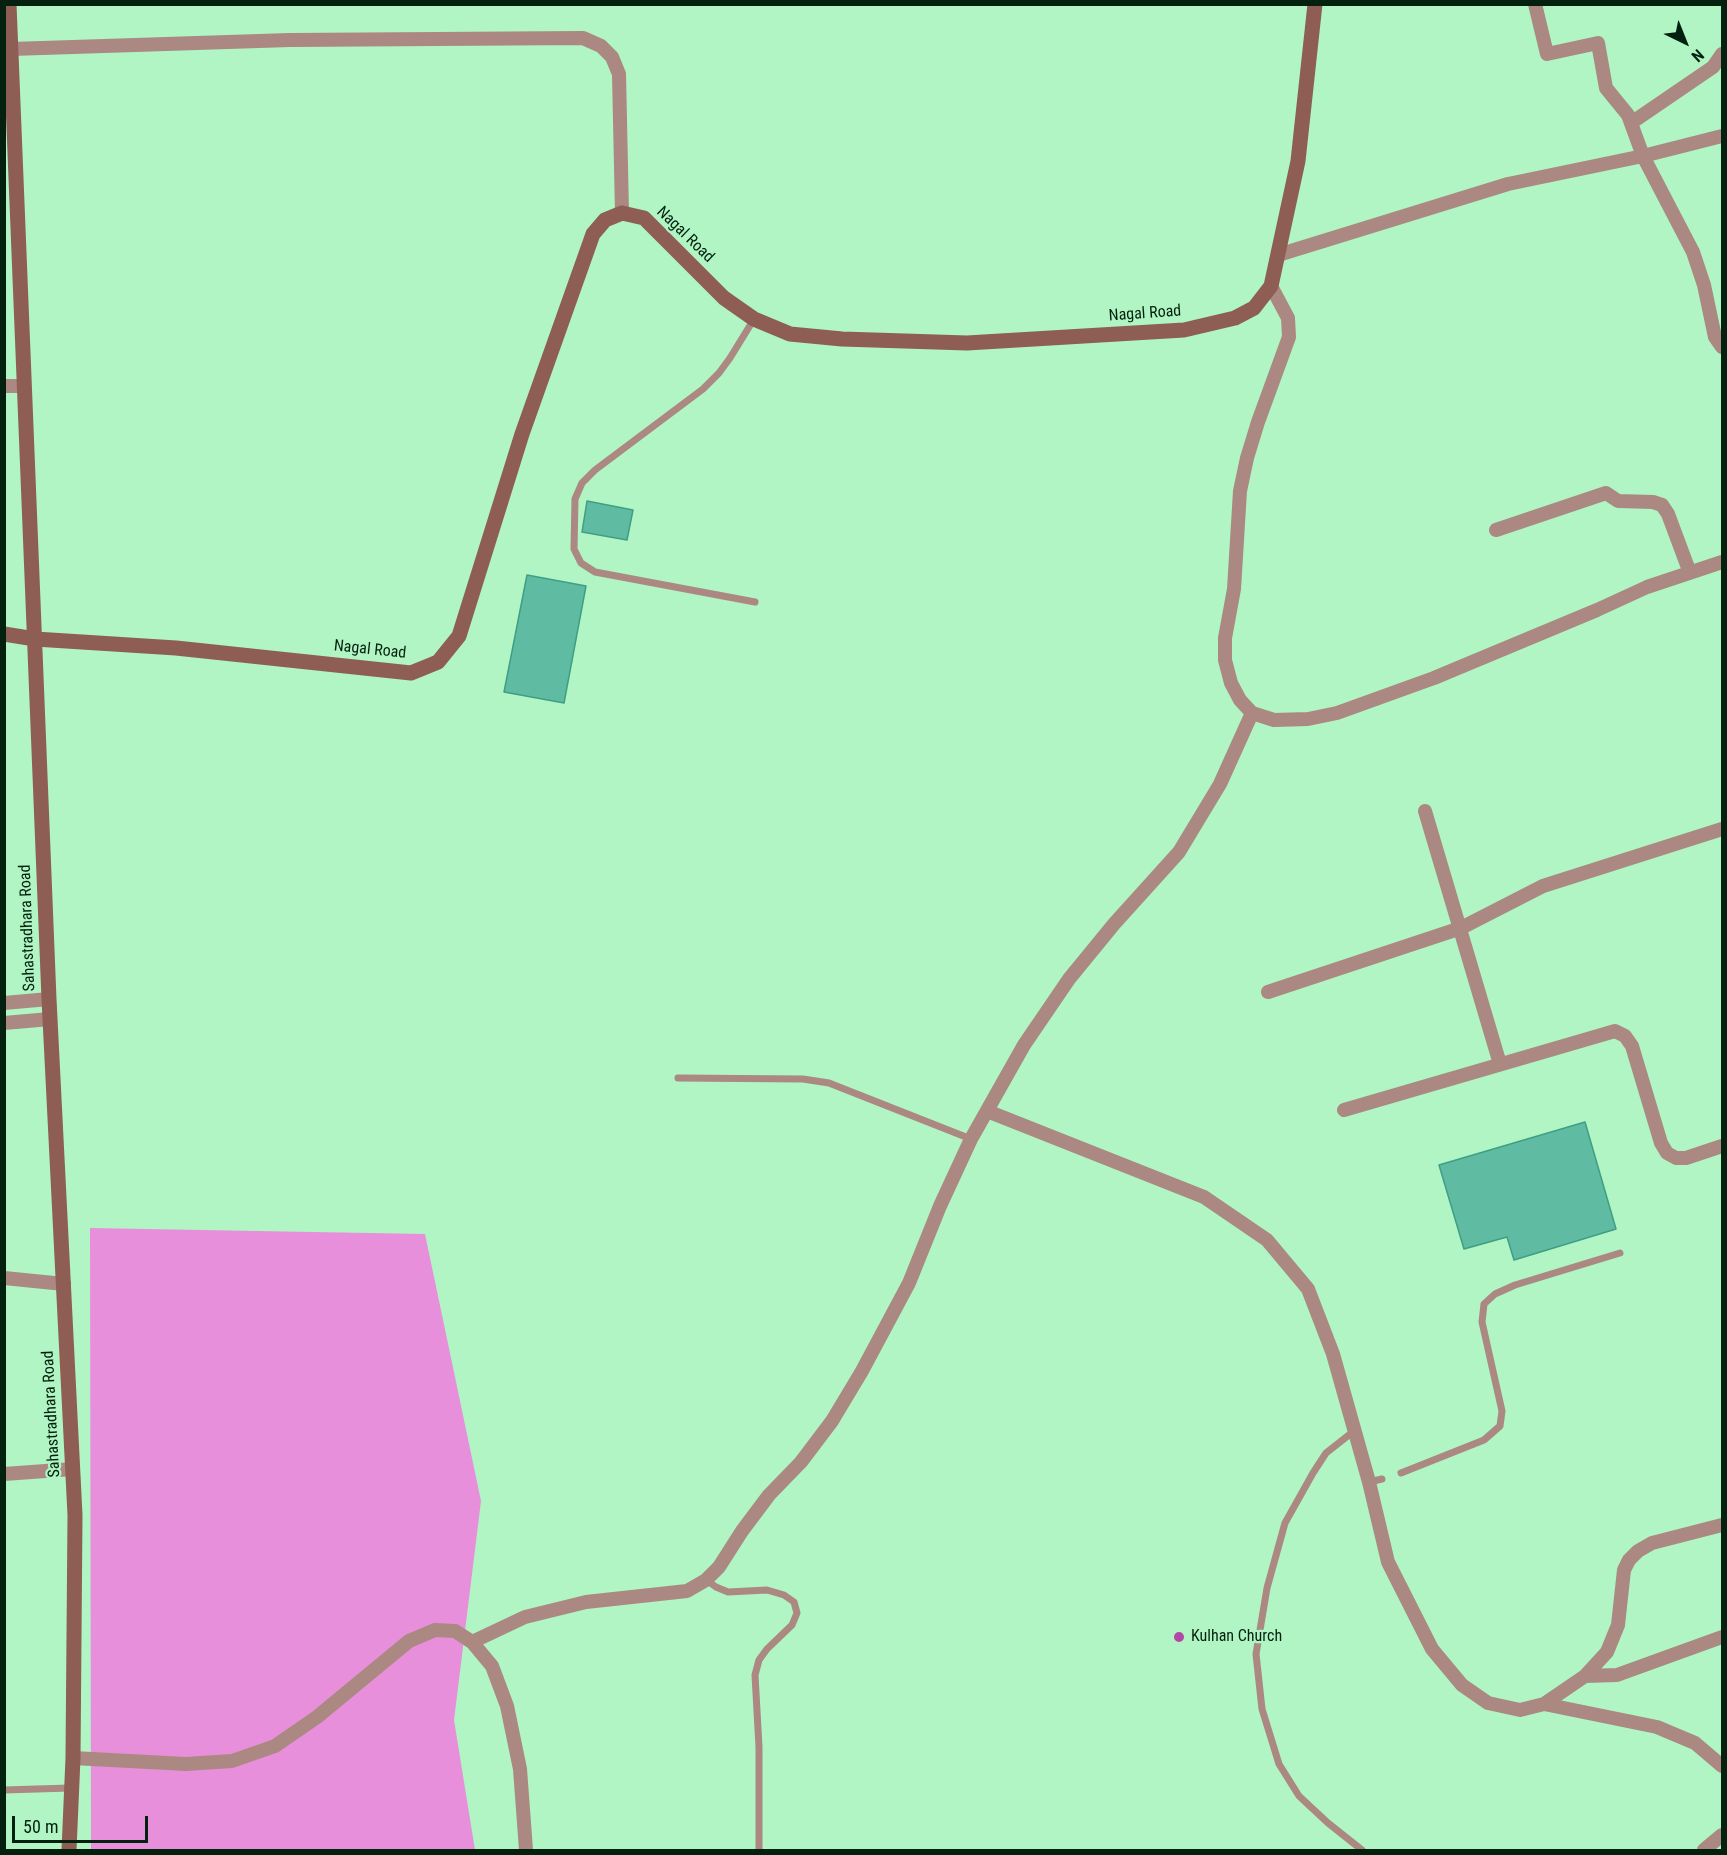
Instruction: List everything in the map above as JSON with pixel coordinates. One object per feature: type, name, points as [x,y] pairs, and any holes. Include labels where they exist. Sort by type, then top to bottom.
[{"type":"main road","name":"Sahastradhara Road","points":[[9,4],[10,172],[24,386],[49,999],[75,1515],[73,1758],[69,1851]]},
{"type":"main road","name":"Nagal Road","points":[[4,634],[35,639],[176,648],[411,673],[438,662],[459,636],[522,434],[593,234],[605,219],[622,213],[644,218],[724,298],[753,319],[790,334],[843,339],[967,343],[1184,330],[1235,318],[1254,308],[1271,286],[1298,161],[1315,4]]},
{"type":"street","points":[[1535,4],[1547,54],[1598,43],[1606,87],[1628,115],[1643,156],[1693,252],[1704,285],[1714,337],[1722,347]]},
{"type":"street","points":[[8,40],[583,38],[601,46],[612,57],[619,74],[622,213]]},
{"type":"street","points":[[1631,123],[1713,67],[1722,54]]},
{"type":"street","points":[[1278,255],[1508,184],[1643,156],[1722,136]]},
{"type":"street","points":[[1271,286],[1288,318],[1289,337],[1247,458],[1240,491],[1234,589],[1225,638],[1225,660],[1231,682],[1240,700],[1252,713],[1274,720],[1308,719],[1337,713],[1434,678],[1647,587],[1722,562]]},
{"type":"street","points":[[4,386],[24,386]]},
{"type":"street","points":[[1496,531],[1606,493],[1622,502],[1653,502],[1662,505],[1668,514],[1690,573]]},
{"type":"street","points":[[472,1642],[525,1617],[586,1602],[687,1591],[706,1580],[719,1567],[769,1495],[801,1462],[832,1421],[909,1283],[940,1206],[971,1139],[1024,1045],[1069,979],[1114,924],[1179,852],[1220,784],[1252,713]]},
{"type":"street","points":[[1425,811],[1500,1064]]},
{"type":"street","points":[[1268,992],[1461,928],[1544,886],[1722,829]]},
{"type":"street","points":[[4,1003],[49,999]]},
{"type":"street","points":[[4,1023],[50,1019]]},
{"type":"street","points":[[1344,1110],[1616,1031],[1625,1036],[1632,1046],[1661,1143],[1667,1153],[1676,1158],[1686,1158],[1722,1146]]},
{"type":"street","points":[[987,1112],[1204,1197],[1267,1240],[1308,1289],[1333,1354],[1354,1431],[1376,1480],[1388,1562],[1432,1649],[1462,1685],[1488,1703],[1520,1710],[1544,1704],[1585,1676],[1606,1652],[1618,1625],[1624,1570],[1629,1560],[1638,1551],[1652,1543],[1722,1525]]},
{"type":"street","points":[[4,1278],[64,1284]]},
{"type":"street","points":[[4,1474],[73,1469]]},
{"type":"street","points":[[73,1758],[186,1764],[232,1761],[275,1746],[317,1717],[409,1641],[435,1630],[454,1630],[472,1642],[492,1666],[507,1706],[520,1769],[526,1851]]},
{"type":"street","points":[[1585,1676],[1617,1675],[1722,1637]]},
{"type":"street","points":[[1544,1704],[1657,1726],[1695,1743],[1722,1766]]},
{"type":"street","points":[[1704,1851],[1722,1835]]},
{"type":"lane","points":[[753,319],[730,358],[703,389],[582,483],[575,499],[574,549],[581,563],[595,572],[755,602]]},
{"type":"lane","points":[[678,1078],[803,1080],[829,1083],[971,1139]]},
{"type":"lane","points":[[1401,1473],[1484,1440],[1500,1426],[1502,1411],[1482,1322],[1484,1304],[1495,1294],[1515,1285],[1620,1253]]},
{"type":"lane","points":[[1354,1431],[1326,1453],[1286,1523],[1267,1588],[1256,1653],[1262,1709],[1279,1764],[1299,1796],[1362,1851]]},
{"type":"lane","points":[[706,1580],[728,1592],[767,1590],[784,1595],[794,1602],[797,1613],[792,1625],[759,1660],[755,1675],[759,1747],[759,1851]]},
{"type":"lane","points":[[4,1790],[70,1788]]},
{"type":"shaded area","points":[[90,1228],[425,1234],[481,1501],[454,1720],[475,1850],[91,1850]]},
{"type":"building","points":[[587,501],[633,510],[627,540],[582,532]]},
{"type":"building","points":[[527,575],[586,586],[564,703],[504,692]]},
{"type":"building","points":[[1585,1122],[1616,1229],[1514,1260],[1507,1237],[1464,1249],[1439,1165]]},
{"type":"place","name":"Kulhan Church","points":[[1179,1637]]}]
